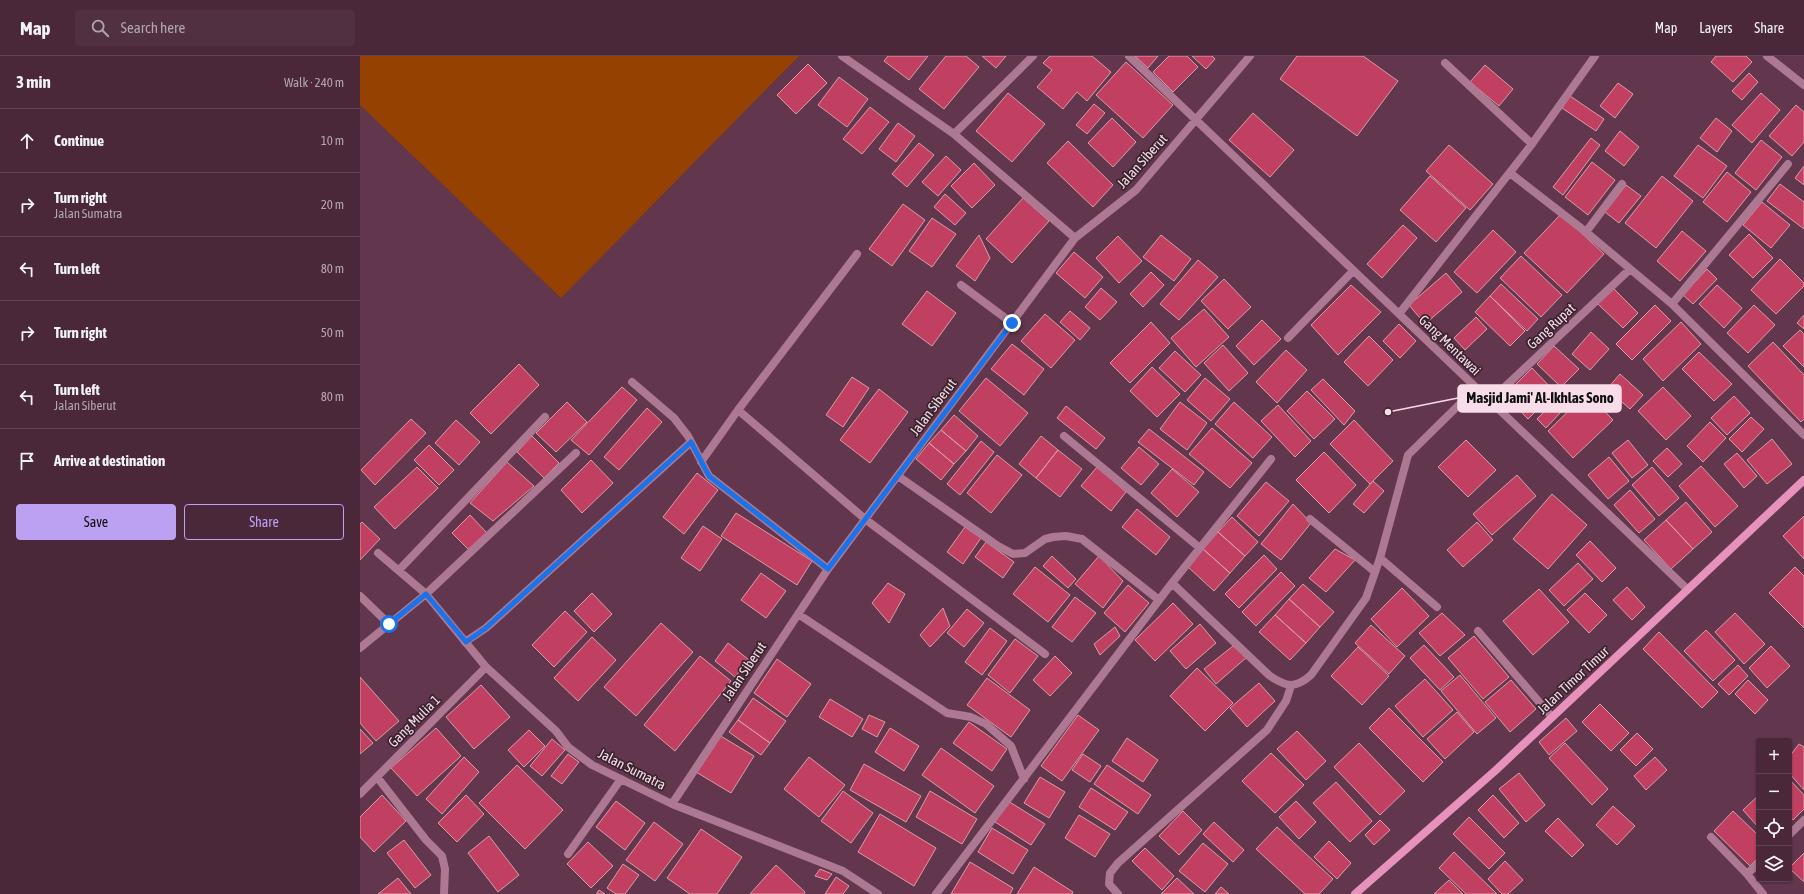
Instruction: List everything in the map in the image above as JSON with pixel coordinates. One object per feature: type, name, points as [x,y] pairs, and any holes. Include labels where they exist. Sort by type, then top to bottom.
[{"type":"street","points":[[842,56],[954,134],[1075,238]]},
{"type":"street","points":[[954,134],[1034,56]]},
{"type":"street","name":"Gang Mentawai","points":[[1129,56],[1687,590]]},
{"type":"street","name":"Jalan Siberut","points":[[672,804],[828,569],[1075,238],[1136,190],[1250,56]]},
{"type":"street","points":[[1399,314],[1510,173],[1595,56]]},
{"type":"street","points":[[1767,56],[1804,85]]},
{"type":"street","points":[[1445,63],[1532,144]]},
{"type":"street","points":[[1672,304],[1788,164]]},
{"type":"street","points":[[1510,173],[1586,232],[1629,270],[1672,304],[1804,435]]},
{"type":"street","points":[[1586,232],[1622,184]]},
{"type":"street","points":[[701,462],[738,410],[857,254]]},
{"type":"street","name":"Gang Rupat","points":[[1490,401],[1629,270]]},
{"type":"street","points":[[1288,338],[1354,271]]},
{"type":"street","points":[[961,285],[1012,323]]},
{"type":"street","points":[[632,382],[674,418],[691,442],[709,476],[828,569]]},
{"type":"street","points":[[1172,583],[1270,676],[1291,686],[1301,684],[1311,675],[1366,598],[1380,558],[1408,455],[1476,388]]},
{"type":"street","points":[[738,410],[865,519],[1045,654]]},
{"type":"street","points":[[398,570],[545,417]]},
{"type":"street","points":[[1064,436],[1200,548]]},
{"type":"street","points":[[466,642],[486,628],[691,442]]},
{"type":"street","points":[[360,648],[426,594],[576,453]]},
{"type":"street","points":[[936,894],[1172,583],[1271,460]]},
{"type":"street","points":[[898,476],[998,546],[1013,554],[1025,553],[1044,539],[1053,537],[1066,536],[1082,539],[1159,600]]},
{"type":"street","name":"Jalan Timor Timur","points":[[1355,894],[1496,770],[1804,480]]},
{"type":"street","points":[[1310,519],[1375,572]]},
{"type":"street","name":"Jalan Sumatra","points":[[378,553],[426,594],[486,667],[556,731],[568,747],[592,765],[672,804],[843,871],[878,894]]},
{"type":"street","points":[[1380,558],[1437,607]]},
{"type":"street","points":[[360,596],[389,624]]},
{"type":"street","points":[[798,614],[947,713],[971,717],[986,724],[1011,746],[1024,779]]},
{"type":"street","points":[[1478,631],[1552,717]]},
{"type":"street","name":"Gang Mulia 1","points":[[360,794],[486,667]]},
{"type":"street","points":[[1118,894],[1109,884],[1110,873],[1114,868],[1267,730],[1286,701],[1291,686]]},
{"type":"street","points":[[377,777],[426,840],[442,856],[445,869],[444,894]]},
{"type":"street","points":[[568,854],[621,779]]},
{"type":"street","points":[[1792,831],[1804,820]]},
{"type":"street","points":[[1711,837],[1747,874],[1763,894]]},
{"type":"street","points":[[1747,874],[1756,866]]},
{"type":"shaded area","points":[[360,56],[799,56],[561,298],[360,105]]},
{"type":"building","points":[[888,56],[928,56],[909,80],[884,61]]},
{"type":"building","points":[[946,56],[966,56],[979,67],[944,109],[919,89]]},
{"type":"building","points":[[982,56],[1006,56],[996,68]]},
{"type":"building","points":[[1050,56],[1092,56],[1111,72],[1087,101],[1077,92],[1063,109],[1037,87],[1052,70],[1043,63]]},
{"type":"building","points":[[1135,56],[1158,56],[1148,68]]},
{"type":"building","points":[[1169,56],[1187,56],[1198,67],[1173,92],[1153,72]]},
{"type":"building","points":[[1192,56],[1212,56],[1215,59],[1206,69]]},
{"type":"building","points":[[1297,56],[1363,56],[1398,81],[1357,136],[1280,79]]},
{"type":"building","points":[[1716,56],[1746,56],[1752,62],[1733,82],[1711,62]]},
{"type":"building","points":[[1126,62],[1173,105],[1143,138],[1096,95]]},
{"type":"building","points":[[808,64],[827,83],[796,114],[777,95]]},
{"type":"building","points":[[1485,65],[1513,89],[1499,106],[1470,82]]},
{"type":"building","points":[[1749,73],[1758,82],[1742,100],[1732,91]]},
{"type":"building","points":[[839,77],[868,99],[847,127],[818,105]]},
{"type":"building","points":[[1618,83],[1633,94],[1615,118],[1600,106]]},
{"type":"building","points":[[1008,93],[1045,124],[1012,162],[976,131]]},
{"type":"building","points":[[1761,93],[1780,110],[1752,143],[1732,125]]},
{"type":"building","points":[[1570,96],[1604,119],[1596,131],[1562,108]]},
{"type":"building","points":[[1094,104],[1105,113],[1087,134],[1076,125]]},
{"type":"building","points":[[1796,105],[1804,112],[1804,142],[1792,156],[1769,136]]},
{"type":"building","points":[[870,107],[889,122],[862,154],[843,139]]},
{"type":"building","points":[[1253,113],[1294,150],[1270,177],[1229,140]]},
{"type":"building","points":[[1112,118],[1136,142],[1113,167],[1088,143]]},
{"type":"building","points":[[1716,118],[1732,131],[1717,152],[1700,138]]},
{"type":"building","points":[[898,123],[915,136],[896,162],[879,149]]},
{"type":"building","points":[[1620,131],[1639,147],[1624,166],[1605,151]]},
{"type":"building","points":[[1591,138],[1600,145],[1563,195],[1553,187]]},
{"type":"building","points":[[1761,140],[1782,157],[1756,190],[1735,173]]},
{"type":"building","points":[[1068,141],[1113,185],[1093,207],[1047,163]]},
{"type":"building","points":[[919,143],[934,155],[907,187],[892,174]]},
{"type":"building","points":[[1449,145],[1493,184],[1470,210],[1426,171]]},
{"type":"building","points":[[1698,145],[1727,166],[1703,198],[1674,176]]},
{"type":"building","points":[[946,156],[961,170],[938,196],[922,182]]},
{"type":"building","points":[[1592,162],[1615,180],[1588,215],[1565,197]]},
{"type":"building","points":[[974,163],[995,185],[972,208],[951,186]]},
{"type":"building","points":[[1804,166],[1804,185],[1795,178]]},
{"type":"building","points":[[1727,172],[1751,192],[1727,222],[1703,202]]},
{"type":"building","points":[[1430,176],[1466,208],[1436,242],[1400,210]]},
{"type":"building","points":[[1662,176],[1693,201],[1656,248],[1625,223]]},
{"type":"building","points":[[1780,184],[1804,202],[1804,229],[1767,201]]},
{"type":"building","points":[[1626,185],[1641,196],[1619,223],[1605,212]]},
{"type":"building","points":[[945,194],[966,213],[955,225],[934,207]]},
{"type":"building","points":[[1023,198],[1049,221],[1012,263],[986,239]]},
{"type":"building","points":[[1762,202],[1790,225],[1771,248],[1743,225]]},
{"type":"building","points":[[903,204],[925,220],[892,266],[869,249]]},
{"type":"building","points":[[1561,214],[1604,254],[1567,293],[1524,253]]},
{"type":"building","points":[[932,218],[956,234],[932,267],[909,251]]},
{"type":"building","points":[[1403,225],[1417,238],[1382,278],[1367,264]]},
{"type":"building","points":[[1493,230],[1516,252],[1477,293],[1454,272]]},
{"type":"building","points":[[1682,231],[1706,251],[1680,281],[1657,261]]},
{"type":"building","points":[[1749,234],[1773,258],[1753,278],[1729,255]]},
{"type":"building","points":[[979,235],[990,258],[975,281],[956,266]]},
{"type":"building","points":[[1161,235],[1191,259],[1174,281],[1143,257]]},
{"type":"building","points":[[1118,236],[1142,261],[1119,283],[1096,258]]},
{"type":"building","points":[[1074,252],[1103,277],[1085,298],[1056,273]]},
{"type":"building","points":[[1521,256],[1562,295],[1541,317],[1500,278]]},
{"type":"building","points":[[1780,259],[1804,283],[1804,286],[1776,314],[1751,290]]},
{"type":"building","points":[[1198,260],[1218,277],[1179,320],[1160,304]]},
{"type":"building","points":[[1707,269],[1717,279],[1693,304],[1683,295]]},
{"type":"building","points":[[1151,272],[1164,285],[1143,307],[1130,294]]},
{"type":"building","points":[[1446,273],[1462,292],[1425,324],[1409,305]]},
{"type":"building","points":[[1224,279],[1251,307],[1228,329],[1201,301]]},
{"type":"building","points":[[1501,284],[1538,319],[1527,331],[1490,296]]},
{"type":"building","points":[[1351,285],[1381,312],[1338,355],[1311,325]]},
{"type":"building","points":[[1717,285],[1742,308],[1724,328],[1699,304]]},
{"type":"building","points":[[1101,288],[1117,302],[1100,320],[1085,307]]},
{"type":"building","points":[[1613,288],[1638,313],[1623,328],[1598,304]]},
{"type":"building","points":[[927,291],[956,313],[932,346],[902,324]]},
{"type":"building","points":[[1490,296],[1525,331],[1510,346],[1475,312]]},
{"type":"building","points":[[1655,305],[1671,321],[1632,360],[1616,344]]},
{"type":"building","points":[[1754,305],[1775,325],[1748,353],[1727,333]]},
{"type":"building","points":[[1204,309],[1229,337],[1196,367],[1171,338]]},
{"type":"building","points":[[1070,311],[1090,328],[1080,340],[1060,322]]},
{"type":"building","points":[[1045,314],[1075,340],[1051,368],[1021,341]]},
{"type":"building","points":[[1804,315],[1804,329],[1797,323]]},
{"type":"building","points":[[1476,317],[1487,329],[1465,350],[1454,338]]},
{"type":"building","points":[[1262,320],[1281,339],[1254,365],[1236,346]]},
{"type":"building","points":[[1151,322],[1170,343],[1130,383],[1110,363]]},
{"type":"building","points":[[1681,322],[1701,344],[1663,381],[1643,359]]},
{"type":"building","points":[[1399,324],[1416,341],[1400,358],[1383,341]]},
{"type":"building","points":[[1800,330],[1804,334],[1804,367],[1783,346]]},
{"type":"building","points":[[1591,332],[1609,349],[1590,370],[1572,354]]},
{"type":"building","points":[[1369,336],[1393,360],[1368,386],[1344,362]]},
{"type":"building","points":[[1773,342],[1804,375],[1804,419],[1801,422],[1748,366]]},
{"type":"building","points":[[1012,344],[1044,369],[1024,395],[991,369]]},
{"type":"building","points":[[1223,345],[1248,373],[1229,391],[1204,363]]},
{"type":"building","points":[[1554,346],[1579,369],[1561,387],[1537,364]]},
{"type":"building","points":[[1286,350],[1307,370],[1277,403],[1256,382]]},
{"type":"building","points":[[1175,351],[1201,375],[1185,392],[1159,368]]},
{"type":"building","points":[[1699,352],[1732,384],[1714,401],[1682,369]]},
{"type":"building","points":[[519,364],[539,385],[491,434],[470,413]]},
{"type":"building","points":[[1152,367],[1180,394],[1157,417],[1130,391]]},
{"type":"building","points":[[1532,368],[1555,392],[1528,419],[1505,395]]},
{"type":"building","points":[[1620,374],[1643,395],[1630,409],[1607,389]]},
{"type":"building","points":[[852,377],[869,388],[843,427],[826,415]]},
{"type":"building","points":[[986,378],[1028,413],[1000,446],[959,411]]},
{"type":"building","points":[[1205,378],[1230,399],[1211,421],[1187,400]]},
{"type":"building","points":[[1323,379],[1355,411],[1344,425],[1311,390]]},
{"type":"building","points":[[622,387],[637,400],[589,455],[571,440]]},
{"type":"building","points":[[1663,387],[1691,416],[1666,440],[1638,411]]},
{"type":"building","points":[[879,389],[908,412],[870,463],[840,440]]},
{"type":"building","points":[[1566,389],[1575,397],[1546,428],[1537,419]]},
{"type":"building","points":[[1307,391],[1335,419],[1314,439],[1287,411]]},
{"type":"building","points":[[1587,393],[1613,420],[1573,458],[1548,431]]},
{"type":"building","points":[[1734,396],[1750,413],[1727,435],[1711,418]]},
{"type":"building","points":[[567,402],[587,422],[556,452],[536,433]]},
{"type":"building","points":[[1180,402],[1207,423],[1187,450],[1160,429]]},
{"type":"building","points":[[1234,402],[1272,437],[1253,458],[1215,424]]},
{"type":"building","points":[[1278,405],[1311,441],[1295,457],[1261,421]]},
{"type":"building","points":[[1066,406],[1105,438],[1096,449],[1057,418]]},
{"type":"building","points":[[647,408],[662,422],[619,470],[604,457]]},
{"type":"building","points":[[954,415],[978,436],[966,451],[941,430]]},
{"type":"building","points":[[1751,417],[1764,429],[1742,452],[1729,439]]},
{"type":"building","points":[[411,419],[426,433],[375,485],[361,470]]},
{"type":"building","points":[[456,420],[480,442],[459,465],[435,443]]},
{"type":"building","points":[[1354,420],[1393,461],[1370,484],[1330,444]]},
{"type":"building","points":[[1710,422],[1726,438],[1703,462],[1687,446]]},
{"type":"building","points":[[1212,428],[1252,463],[1230,488],[1189,454]]},
{"type":"building","points":[[1149,429],[1204,472],[1194,485],[1138,442]]},
{"type":"building","points":[[941,430],[966,451],[954,464],[929,443]]},
{"type":"building","points":[[532,436],[559,463],[544,478],[517,452]]},
{"type":"building","points":[[1041,436],[1058,450],[1036,478],[1019,464]]},
{"type":"building","points":[[1772,439],[1792,464],[1767,484],[1747,460]]},
{"type":"building","points":[[1466,440],[1496,470],[1468,497],[1438,467]]},
{"type":"building","points":[[1628,440],[1648,465],[1632,478],[1612,453]]},
{"type":"building","points":[[981,441],[994,452],[960,495],[947,484]]},
{"type":"building","points":[[929,443],[954,464],[941,480],[916,459]]},
{"type":"building","points":[[429,445],[454,470],[439,485],[414,460]]},
{"type":"building","points":[[1139,447],[1159,464],[1141,485],[1121,468]]},
{"type":"building","points":[[1667,448],[1682,464],[1668,477],[1653,461]]},
{"type":"building","points":[[1058,450],[1082,469],[1060,497],[1036,478]]},
{"type":"building","points":[[1324,452],[1356,485],[1329,513],[1296,480]]},
{"type":"building","points":[[1737,453],[1757,476],[1744,488],[1724,464]]},
{"type":"building","points":[[997,455],[1022,475],[991,513],[967,493]]},
{"type":"building","points":[[1609,457],[1629,481],[1608,499],[1588,475]]},
{"type":"building","points":[[591,460],[613,483],[582,513],[561,490]]},
{"type":"building","points":[[507,462],[534,486],[493,521],[470,503]]},
{"type":"building","points":[[1701,466],[1738,506],[1715,527],[1679,486]]},
{"type":"building","points":[[417,467],[438,488],[395,529],[374,507]]},
{"type":"building","points":[[1097,467],[1126,492],[1111,511],[1081,486]]},
{"type":"building","points":[[1652,467],[1679,498],[1659,516],[1632,485]]},
{"type":"building","points":[[1172,469],[1199,492],[1177,517],[1151,493]]},
{"type":"building","points":[[697,473],[718,490],[684,534],[663,517]]},
{"type":"building","points":[[1517,475],[1536,496],[1492,535],[1473,514]]},
{"type":"building","points":[[1373,481],[1384,491],[1364,513],[1353,504]]},
{"type":"building","points":[[1266,482],[1289,501],[1259,536],[1237,516]]},
{"type":"building","points":[[1630,490],[1655,519],[1639,533],[1614,505]]},
{"type":"building","points":[[1552,494],[1587,525],[1548,569],[1513,539]]},
{"type":"building","points":[[1686,502],[1712,532],[1693,549],[1666,520]]},
{"type":"building","points":[[1293,504],[1311,523],[1281,560],[1261,544]]},
{"type":"building","points":[[1137,509],[1170,537],[1156,555],[1122,527]]},
{"type":"building","points":[[736,513],[812,561],[797,585],[721,536]]},
{"type":"building","points":[[470,515],[487,533],[469,550],[452,533]]},
{"type":"building","points":[[1804,516],[1804,559],[1783,536]]},
{"type":"building","points":[[1232,517],[1258,542],[1245,556],[1218,532]]},
{"type":"building","points":[[1666,520],[1693,549],[1671,569],[1644,540]]},
{"type":"building","points":[[362,522],[380,539],[360,560],[360,524]]},
{"type":"building","points":[[1477,522],[1493,540],[1463,567],[1447,550]]},
{"type":"building","points":[[703,526],[722,539],[700,571],[681,558]]},
{"type":"building","points":[[965,527],[981,538],[963,564],[947,552]]},
{"type":"building","points":[[1218,532],[1245,556],[1230,573],[1203,549]]},
{"type":"building","points":[[1590,541],[1616,568],[1602,582],[1576,555]]},
{"type":"building","points":[[986,542],[1014,562],[1003,578],[975,557]]},
{"type":"building","points":[[1203,549],[1230,573],[1214,591],[1187,566]]},
{"type":"building","points":[[1335,549],[1355,560],[1326,592],[1309,578]]},
{"type":"building","points":[[1264,555],[1277,569],[1239,608],[1225,594]]},
{"type":"building","points":[[1052,556],[1076,579],[1068,588],[1043,566]]},
{"type":"building","points":[[1099,556],[1123,581],[1103,608],[1075,584]]},
{"type":"building","points":[[1578,563],[1593,579],[1564,606],[1549,590]]},
{"type":"building","points":[[1035,567],[1070,595],[1048,622],[1013,594]]},
{"type":"building","points":[[1795,567],[1804,576],[1804,628],[1769,593]]},
{"type":"building","points":[[1281,572],[1295,586],[1256,626],[1242,612]]},
{"type":"building","points":[[761,573],[786,591],[766,618],[741,600]]},
{"type":"building","points":[[888,583],[905,594],[889,623],[872,603]]},
{"type":"building","points":[[1303,584],[1334,612],[1320,627],[1289,599]]},
{"type":"building","points":[[1128,585],[1149,603],[1125,632],[1104,613]]},
{"type":"building","points":[[1627,587],[1645,607],[1632,620],[1613,600]]},
{"type":"building","points":[[1402,588],[1429,616],[1397,647],[1371,619]]},
{"type":"building","points":[[1539,589],[1569,622],[1533,655],[1503,621]]},
{"type":"building","points":[[592,593],[612,614],[594,632],[574,611]]},
{"type":"building","points":[[1585,593],[1607,615],[1589,633],[1567,610]]},
{"type":"building","points":[[1075,597],[1096,613],[1072,642],[1052,627]]},
{"type":"building","points":[[1289,599],[1320,627],[1306,643],[1275,615]]},
{"type":"building","points":[[1173,603],[1193,624],[1155,661],[1135,640]]},
{"type":"building","points":[[943,608],[950,626],[930,647],[920,635]]},
{"type":"building","points":[[967,609],[984,623],[964,647],[947,633]]},
{"type":"building","points":[[565,611],[587,632],[554,667],[532,645]]},
{"type":"building","points":[[1442,613],[1465,635],[1440,656],[1419,633]]},
{"type":"building","points":[[1735,613],[1765,644],[1744,664],[1715,632]]},
{"type":"building","points":[[1275,615],[1306,643],[1290,660],[1259,632]]},
{"type":"building","points":[[661,623],[693,652],[636,716],[604,687]]},
{"type":"building","points":[[1200,624],[1216,643],[1186,669],[1170,651]]},
{"type":"building","points":[[1371,625],[1405,656],[1389,674],[1355,643]]},
{"type":"building","points":[[1115,627],[1120,636],[1100,655],[1094,644]]},
{"type":"building","points":[[990,628],[1007,641],[982,675],[965,662]]},
{"type":"building","points":[[1706,630],[1735,660],[1713,681],[1684,651]]},
{"type":"building","points":[[1659,632],[1718,692],[1702,708],[1643,649]]},
{"type":"building","points":[[1474,636],[1509,677],[1483,699],[1448,658]]},
{"type":"building","points":[[592,637],[616,660],[578,701],[554,678]]},
{"type":"building","points":[[1015,639],[1038,656],[1010,693],[988,675]]},
{"type":"building","points":[[728,643],[749,660],[735,677],[715,661]]},
{"type":"building","points":[[1424,645],[1454,677],[1440,690],[1410,658]]},
{"type":"building","points":[[1233,646],[1247,657],[1216,684],[1204,669]]},
{"type":"building","points":[[1771,646],[1790,666],[1767,688],[1749,668]]},
{"type":"building","points":[[1358,647],[1389,676],[1362,705],[1331,676]]},
{"type":"building","points":[[700,656],[731,681],[675,751],[644,725]]},
{"type":"building","points":[[1055,656],[1072,673],[1050,696],[1033,680]]},
{"type":"building","points":[[777,659],[811,684],[787,717],[754,693]]},
{"type":"building","points":[[1738,665],[1748,676],[1729,695],[1718,684]]},
{"type":"building","points":[[1197,668],[1233,703],[1205,731],[1170,696]]},
{"type":"building","points":[[1460,675],[1496,718],[1477,734],[1441,691]]},
{"type":"building","points":[[360,677],[399,721],[376,741],[360,723]]},
{"type":"building","points":[[987,678],[1030,710],[1011,737],[967,705]]},
{"type":"building","points":[[1425,679],[1453,710],[1423,737],[1395,706]]},
{"type":"building","points":[[1511,680],[1536,709],[1510,732],[1485,702]]},
{"type":"building","points":[[1748,680],[1768,700],[1755,714],[1735,694]]},
{"type":"building","points":[[1259,683],[1275,701],[1247,727],[1230,708]]},
{"type":"building","points":[[481,685],[510,717],[474,749],[446,717]]},
{"type":"building","points":[[753,698],[786,721],[770,743],[738,720]]},
{"type":"building","points":[[830,699],[863,719],[852,737],[819,717]]},
{"type":"building","points":[[1600,704],[1629,733],[1611,751],[1582,722]]},
{"type":"building","points":[[1389,708],[1443,762],[1423,782],[1369,728]]},
{"type":"building","points":[[1457,712],[1474,732],[1445,759],[1427,739]]},
{"type":"building","points":[[869,715],[885,722],[877,737],[862,729]]},
{"type":"building","points":[[1078,715],[1099,730],[1062,781],[1041,766]]},
{"type":"building","points":[[1566,718],[1577,731],[1549,755],[1539,742]]},
{"type":"building","points":[[738,720],[770,743],[761,755],[729,732]]},
{"type":"building","points":[[969,722],[1007,749],[992,771],[953,743]]},
{"type":"building","points":[[436,728],[461,756],[417,796],[391,768]]},
{"type":"building","points":[[890,728],[919,746],[904,771],[875,752]]},
{"type":"building","points":[[360,729],[373,743],[360,754]]},
{"type":"building","points":[[529,730],[545,746],[524,767],[508,750]]},
{"type":"building","points":[[1297,731],[1326,761],[1306,780],[1277,749]]},
{"type":"building","points":[[1637,733],[1653,749],[1636,766],[1620,750]]},
{"type":"building","points":[[719,735],[754,756],[731,793],[696,772]]},
{"type":"building","points":[[1127,738],[1158,760],[1143,782],[1112,761]]},
{"type":"building","points":[[552,739],[565,750],[542,776],[530,766]]},
{"type":"building","points":[[1359,743],[1405,791],[1380,815],[1334,767]]},
{"type":"building","points":[[1565,743],[1608,789],[1592,805],[1549,758]]},
{"type":"building","points":[[1799,744],[1804,747],[1804,790],[1792,776],[1792,753]]},
{"type":"building","points":[[941,748],[994,786],[975,813],[922,775]]},
{"type":"building","points":[[1271,753],[1304,785],[1275,813],[1242,781]]},
{"type":"building","points":[[568,754],[579,762],[562,784],[551,776]]},
{"type":"building","points":[[1083,754],[1101,766],[1090,782],[1072,770]]},
{"type":"building","points":[[464,757],[479,772],[442,814],[426,799]]},
{"type":"building","points":[[809,757],[845,785],[819,817],[784,789]]},
{"type":"building","points":[[1655,757],[1667,770],[1646,790],[1634,776]]},
{"type":"building","points":[[864,764],[921,796],[906,822],[850,790]]},
{"type":"building","points":[[517,765],[563,810],[525,849],[479,803]]},
{"type":"building","points":[[1107,765],[1151,795],[1138,814],[1094,784]]},
{"type":"building","points":[[1519,773],[1545,805],[1526,822],[1499,789]]},
{"type":"building","points":[[1040,777],[1065,792],[1049,818],[1024,803]]},
{"type":"building","points":[[1336,782],[1372,821],[1350,842],[1313,803]]},
{"type":"building","points":[[1792,782],[1804,795],[1804,809],[1793,820]]},
{"type":"building","points":[[1091,788],[1128,812],[1115,830],[1079,807]]},
{"type":"building","points":[[843,791],[873,813],[851,843],[821,821]]},
{"type":"building","points":[[930,791],[977,819],[962,844],[916,817]]},
{"type":"building","points":[[382,795],[406,821],[374,852],[360,837],[360,817]]},
{"type":"building","points":[[466,795],[484,814],[457,842],[438,823]]},
{"type":"building","points":[[1493,795],[1519,823],[1504,838],[1478,810]]},
{"type":"building","points":[[1756,798],[1756,825],[1743,810]]},
{"type":"building","points":[[616,801],[645,823],[625,850],[596,827]]},
{"type":"building","points":[[1008,801],[1045,824],[1031,845],[995,822]]},
{"type":"building","points":[[1296,801],[1316,822],[1299,839],[1279,817]]},
{"type":"building","points":[[1613,806],[1635,826],[1617,845],[1596,825]]},
{"type":"building","points":[[1183,811],[1202,830],[1179,855],[1159,836]]},
{"type":"building","points":[[1733,811],[1756,833],[1756,860],[1750,866],[1714,831]]},
{"type":"building","points":[[880,814],[936,848],[914,886],[858,852]]},
{"type":"building","points":[[1079,815],[1110,834],[1095,857],[1065,838]]},
{"type":"building","points":[[1469,817],[1505,853],[1489,869],[1453,834]]},
{"type":"building","points":[[1558,818],[1584,845],[1572,857],[1545,831]]},
{"type":"building","points":[[1380,820],[1390,830],[1374,845],[1365,835]]},
{"type":"building","points":[[654,822],[683,844],[655,881],[626,860]]},
{"type":"building","points":[[1214,822],[1244,850],[1233,862],[1203,834]]},
{"type":"building","points":[[1277,827],[1333,879],[1319,894],[1305,894],[1256,849]]},
{"type":"building","points":[[992,828],[1028,850],[1013,874],[978,852]]},
{"type":"building","points":[[701,829],[742,857],[717,894],[690,894],[667,878]]},
{"type":"building","points":[[489,836],[519,875],[498,892],[468,853]]},
{"type":"building","points":[[404,840],[431,875],[415,888],[387,853]]},
{"type":"building","points":[[1329,841],[1351,863],[1337,879],[1314,857]]},
{"type":"building","points":[[588,842],[613,866],[591,888],[567,864]]},
{"type":"building","points":[[1203,843],[1228,864],[1205,892],[1179,871]]},
{"type":"building","points":[[1145,848],[1174,876],[1162,890],[1132,861]]},
{"type":"building","points":[[1454,852],[1497,894],[1466,894],[1439,868]]},
{"type":"building","points":[[1804,853],[1804,882],[1792,871],[1792,865]]},
{"type":"building","points":[[1505,861],[1523,880],[1508,894],[1502,894],[1488,879]]},
{"type":"building","points":[[970,862],[1013,888],[1010,894],[951,894]]},
{"type":"building","points":[[623,864],[639,875],[625,894],[616,894],[607,888]]},
{"type":"building","points":[[776,865],[805,892],[804,894],[750,894]]},
{"type":"building","points":[[1034,867],[1073,892],[1072,894],[1017,894]]},
{"type":"building","points":[[820,869],[832,874],[827,880],[815,876]]},
{"type":"building","points":[[836,877],[849,886],[843,894],[825,894]]},
{"type":"building","points":[[398,878],[411,894],[378,894]]},
{"type":"building","points":[[1177,878],[1194,894],[1161,894]]},
{"type":"building","points":[[1449,880],[1463,894],[1434,894]]},
{"type":"building","points":[[1221,887],[1229,894],[1215,894]]},
{"type":"building","points":[[599,890],[605,894],[596,894]]},
{"type":"place","name":"Masjid Jami' Al-Ikhlas Sono","points":[[1388,412]]},
{"type":"route","points":[[389,624],[426,594],[466,642],[486,628],[691,442],[709,476],[828,569],[1012,323]]}]
